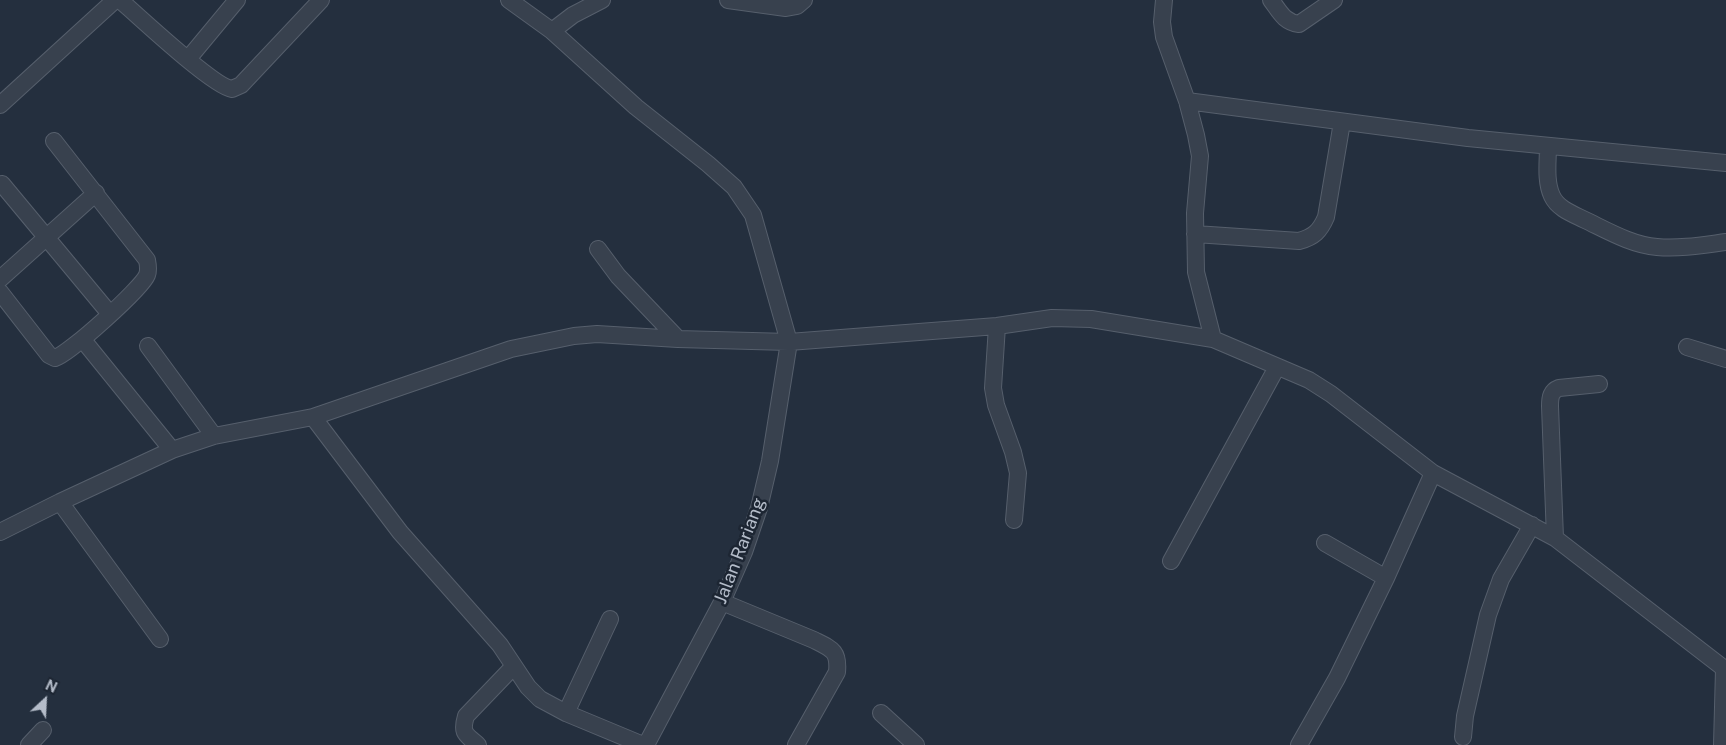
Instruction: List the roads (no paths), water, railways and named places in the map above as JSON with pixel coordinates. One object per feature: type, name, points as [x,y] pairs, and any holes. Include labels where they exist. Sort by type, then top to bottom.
[{"type":"street","points":[[0,105],[115,0]]},
{"type":"street","points":[[120,0],[188,59],[227,88],[236,88],[319,1]]},
{"type":"street","points":[[188,59],[237,0]]},
{"type":"street","points":[[509,0],[552,31],[636,108],[708,164],[734,187],[753,214],[788,342]]},
{"type":"street","points":[[552,31],[573,15],[602,0]]},
{"type":"street","points":[[728,0],[786,8],[797,6],[804,0]]},
{"type":"street","points":[[1164,0],[1162,22],[1164,37],[1187,102],[1200,156],[1194,234],[1196,272],[1213,339]]},
{"type":"street","points":[[1271,0],[1284,18],[1291,23],[1299,24],[1334,0]]},
{"type":"street","points":[[1187,102],[1468,138],[1726,163]]},
{"type":"street","points":[[1194,234],[1299,241],[1310,238],[1320,230],[1326,217],[1342,122]]},
{"type":"street","points":[[0,292],[52,358],[58,357],[83,340],[144,279],[148,267],[147,260],[54,141]]},
{"type":"street","points":[[1548,146],[1549,186],[1552,196],[1558,205],[1568,211],[1630,241],[1644,245],[1676,248],[1726,242]]},
{"type":"street","points":[[2,184],[110,314]]},
{"type":"street","points":[[0,279],[96,193]]},
{"type":"street","points":[[598,249],[618,276],[678,339]]},
{"type":"street","points":[[0,532],[172,450],[214,436],[313,417],[511,349],[574,336],[597,334],[678,339],[788,342],[998,326],[1052,318],[1091,319],[1213,339],[1309,380],[1331,394],[1433,472],[1555,538],[1725,670],[1722,745]]},
{"type":"street","points":[[998,326],[993,388],[996,405],[1013,452],[1018,473],[1014,520]]},
{"type":"street","points":[[83,340],[172,450]]},
{"type":"street","name":"Jalan Rariang","points":[[644,745],[722,602],[744,552],[759,508],[770,461],[788,342]]},
{"type":"street","points":[[148,346],[214,436]]},
{"type":"street","points":[[1687,347],[1726,359]]},
{"type":"street","points":[[1171,561],[1277,367]]},
{"type":"street","points":[[1555,538],[1551,394],[1559,388],[1599,384]]},
{"type":"street","points":[[313,417],[400,532],[500,644],[528,687],[540,698],[566,714],[644,745]]},
{"type":"street","points":[[1299,745],[1337,678],[1386,578],[1433,472]]},
{"type":"street","points":[[60,502],[160,639]]},
{"type":"street","points":[[1464,737],[1465,716],[1488,615],[1502,579],[1532,525]]},
{"type":"street","points":[[1325,543],[1386,578]]},
{"type":"street","points":[[722,602],[814,640],[829,647],[836,654],[838,661],[837,672],[796,745]]},
{"type":"street","points":[[566,714],[610,619]]},
{"type":"street","points":[[478,745],[464,734],[463,726],[466,716],[514,666]]},
{"type":"street","points":[[881,713],[916,745]]},
{"type":"street","points":[[29,745],[43,730]]}]
